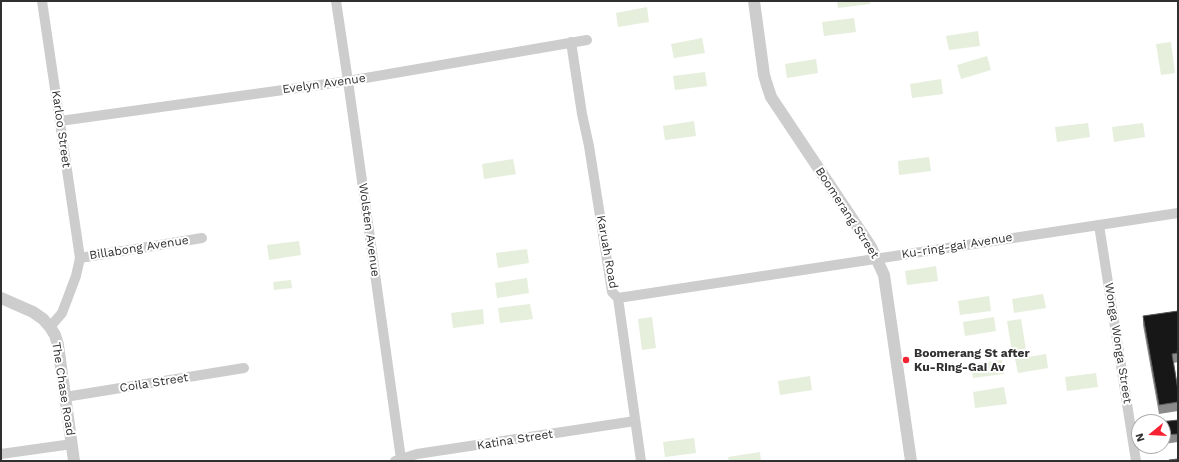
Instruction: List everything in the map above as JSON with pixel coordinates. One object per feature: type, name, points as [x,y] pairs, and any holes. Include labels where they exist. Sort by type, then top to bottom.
[{"type":"street","name":"Karloo Street","points":[[42,1],[80,258]]},
{"type":"street","name":"Wolsten Avenue","points":[[336,1],[398,460]]},
{"type":"street","name":"Boomerang Street","points":[[754,1],[764,75],[771,97],[871,247],[884,275],[911,461]]},
{"type":"street","name":"Evelyn Avenue","points":[[60,121],[348,81],[587,40]]},
{"type":"street","name":"Karuah Road","points":[[571,42],[612,292],[618,298],[641,461]]},
{"type":"street","name":"Ku-ring-gai Avenue","points":[[618,298],[1178,213]]},
{"type":"street","name":"Wonga Wonga Street","points":[[1099,225],[1136,461]]},
{"type":"street","name":"Billabong Avenue","points":[[50,327],[62,313],[76,276],[80,258],[202,238]]},
{"type":"street","name":"The Chase Road","points":[[1,298],[33,312],[43,319],[55,335],[58,345],[74,461]]},
{"type":"street","name":"Coila Street","points":[[65,397],[244,368]]},
{"type":"street","name":"Katina Street","points":[[398,460],[417,454],[635,422]]},
{"type":"street","points":[[1,454],[72,444]]},
{"type":"green space","points":[[837,1],[870,1],[870,4],[838,8]]},
{"type":"green space","points":[[647,7],[649,22],[618,27],[616,13]]},
{"type":"green space","points":[[854,18],[856,32],[824,36],[822,22]]},
{"type":"green space","points":[[978,31],[980,46],[949,50],[946,36]]},
{"type":"green space","points":[[702,38],[705,53],[674,58],[671,44]]},
{"type":"green space","points":[[1171,42],[1175,73],[1161,75],[1156,44]]},
{"type":"green space","points":[[987,56],[991,70],[961,79],[957,65]]},
{"type":"green space","points":[[816,59],[818,73],[787,78],[785,64]]},
{"type":"green space","points":[[705,72],[707,86],[675,90],[673,76]]},
{"type":"green space","points":[[941,79],[943,94],[912,98],[910,84]]},
{"type":"green space","points":[[694,121],[696,136],[665,140],[663,126]]},
{"type":"green space","points":[[1088,123],[1090,137],[1057,142],[1055,127]]},
{"type":"green space","points":[[1143,123],[1145,137],[1114,142],[1112,127]]},
{"type":"green space","points":[[929,157],[931,171],[899,175],[898,161]]},
{"type":"green space","points":[[513,159],[516,174],[484,179],[482,164]]},
{"type":"green space","points":[[299,241],[301,255],[269,260],[267,245]]},
{"type":"green space","points":[[527,249],[529,263],[498,268],[496,253]]},
{"type":"green space","points":[[936,266],[938,281],[907,285],[905,271]]},
{"type":"green space","points":[[527,278],[529,293],[497,298],[495,283]]},
{"type":"green space","points":[[291,280],[292,288],[274,290],[273,282]]},
{"type":"green space","points":[[1043,294],[1046,308],[1014,313],[1012,299]]},
{"type":"green space","points":[[989,296],[991,311],[960,315],[958,301]]},
{"type":"green space","points":[[530,304],[533,319],[500,323],[498,308]]},
{"type":"green space","points":[[483,309],[484,324],[453,328],[451,313]]},
{"type":"green space","points":[[652,317],[656,348],[642,350],[638,319]]},
{"type":"green space","points":[[994,317],[996,331],[965,336],[963,322]]},
{"type":"green space","points":[[1021,319],[1026,350],[1012,352],[1007,321]]},
{"type":"green space","points":[[1046,354],[1048,368],[1018,373],[1015,359]]},
{"type":"green space","points":[[1002,360],[1004,374],[973,378],[971,364]]},
{"type":"green space","points":[[1096,373],[1098,387],[1067,391],[1065,377]]},
{"type":"green space","points":[[810,376],[812,390],[780,395],[778,381]]},
{"type":"green space","points":[[1004,387],[1007,404],[975,408],[973,392]]},
{"type":"green space","points":[[694,438],[696,453],[665,457],[663,442]]},
{"type":"green space","points":[[760,452],[761,461],[729,461],[728,457]]},
{"type":"building","points":[[1178,311],[1178,353],[1172,354],[1178,390],[1178,402],[1159,405],[1143,316]]},
{"type":"building","points":[[1178,420],[1178,434],[1171,434],[1171,421]]},
{"type":"building","points":[[1178,459],[1178,461],[1169,461],[1169,460]]},
{"type":"place","name":"Boomerang St after Ku-Ring-Gai Av","points":[[906,360]]}]
